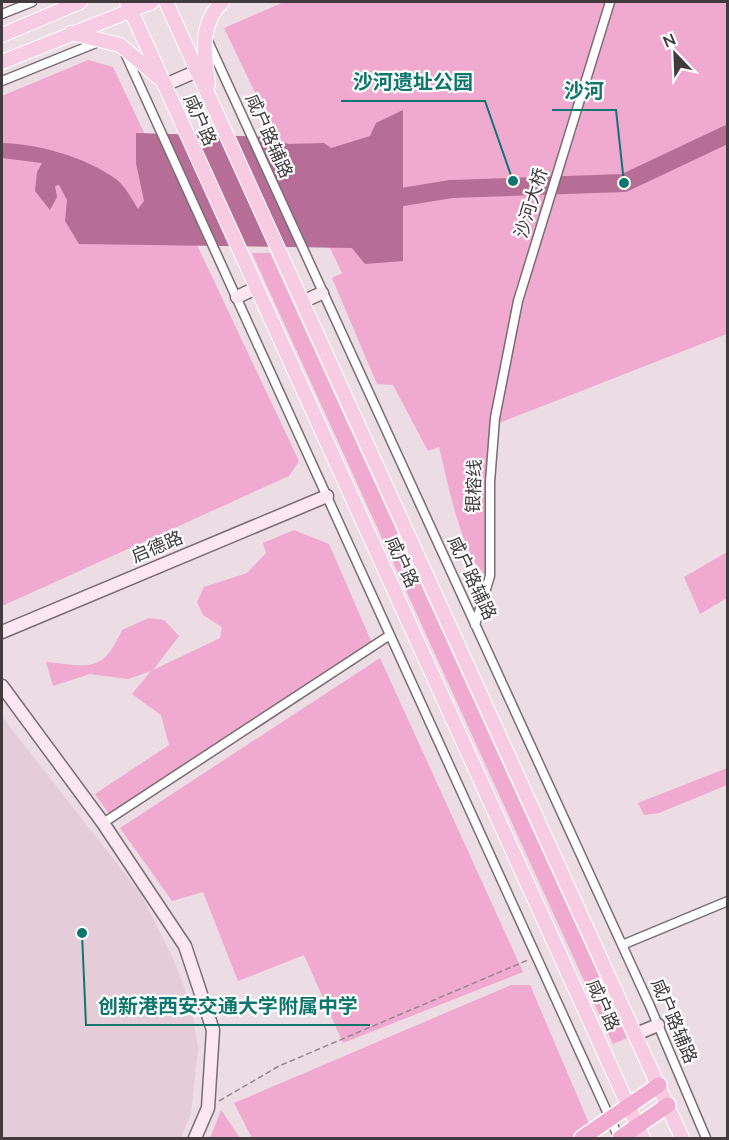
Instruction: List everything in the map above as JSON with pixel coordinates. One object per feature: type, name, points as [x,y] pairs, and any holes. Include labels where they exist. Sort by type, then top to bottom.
[{"type":"highway","points":[[582,1138],[659,1085]]},
{"type":"highway","points":[[620,1138],[640,1132],[668,1105]]},
{"type":"main road","points":[[2,35],[61,6],[80,2]]},
{"type":"main road","points":[[2,62],[129,5],[152,2]]},
{"type":"main road","name":"咸户路","points":[[166,2],[682,1138]]},
{"type":"main road","points":[[212,102],[203,40],[208,20],[222,3]]},
{"type":"main road","name":"咸户路","points":[[129,5],[640,1132]]},
{"type":"main road","points":[[71,33],[122,47],[163,83]]},
{"type":"street","points":[[2,14],[32,2]]},
{"type":"street","name":"沙河大桥","points":[[495,418],[518,301],[610,2]]},
{"type":"street","name":"咸户路辅路","points":[[205,33],[302,250],[658,1024],[706,1138]]},
{"type":"street","points":[[2,81],[102,40]]},
{"type":"street","points":[[122,47],[620,1138]]},
{"type":"street","points":[[163,83],[197,71]]},
{"type":"street","points":[[237,297],[256,288]]},
{"type":"street","points":[[302,302],[322,293]]},
{"type":"street","name":"银榕线","points":[[475,625],[490,576],[490,482],[495,418]]},
{"type":"street","name":"启德路","points":[[2,632],[327,496]]},
{"type":"street","points":[[103,823],[390,635]]},
{"type":"street","points":[[2,686],[103,823],[185,946],[213,1030],[208,1108],[195,1138]]},
{"type":"street","points":[[622,945],[728,902]]},
{"type":"street","points":[[636,1034],[658,1024]]},
{"type":"path","points":[[208,1108],[279,1066],[536,956]]},
{"type":"shaded area","points":[[284,2],[727,2],[727,334],[494,425],[487,576],[478,567],[463,536],[439,447],[428,451],[393,385],[377,384],[332,278],[342,273],[224,28]]},
{"type":"shaded area","points":[[88,60],[113,67],[299,461],[289,476],[2,606],[2,96]]},
{"type":"shaded area","points":[[403,110],[403,261],[365,264],[352,248],[79,244],[65,221],[67,200],[59,185],[55,186],[57,197],[50,210],[35,191],[37,172],[42,163],[2,158],[2,143],[46,149],[76,158],[116,179],[138,209],[144,201],[136,163],[136,133],[272,137],[288,144],[324,143],[331,148],[370,136],[376,123]]},
{"type":"shaded area","points":[[252,253],[270,253],[627,1038],[613,1044]]},
{"type":"shaded area","points":[[294,530],[329,544],[375,650],[114,821],[95,794],[169,745],[161,715],[132,694],[151,671],[128,679],[90,674],[53,686],[46,662],[84,665],[101,661],[115,644],[122,630],[149,618],[164,620],[179,636],[153,670],[220,638],[222,627],[203,615],[197,602],[204,587],[247,573],[266,553],[263,543]]},
{"type":"shaded area","points":[[727,552],[727,598],[700,614],[684,577]]},
{"type":"shaded area","points":[[380,658],[523,972],[343,1043],[304,955],[238,981],[203,892],[172,901],[120,828]]},
{"type":"shaded area","points":[[2,717],[141,894],[173,958],[191,1005],[198,1048],[191,1113],[181,1138],[2,1138]]},
{"type":"shaded area","points":[[727,768],[727,785],[659,813],[644,815],[638,803]]},
{"type":"shaded area","points":[[511,985],[530,985],[590,1126],[572,1138],[252,1138],[234,1103]]},
{"type":"shaded area","points":[[221,1110],[240,1138],[210,1138]]},
{"type":"waterway","points":[[378,201],[451,189],[624,183],[728,134]]},
{"type":"place","name":"沙河遗址公园","points":[[513,181]]},
{"type":"place","name":"沙河","points":[[624,183]]},
{"type":"place","name":"创新港西安交通大学附属中学","points":[[82,933]]}]
